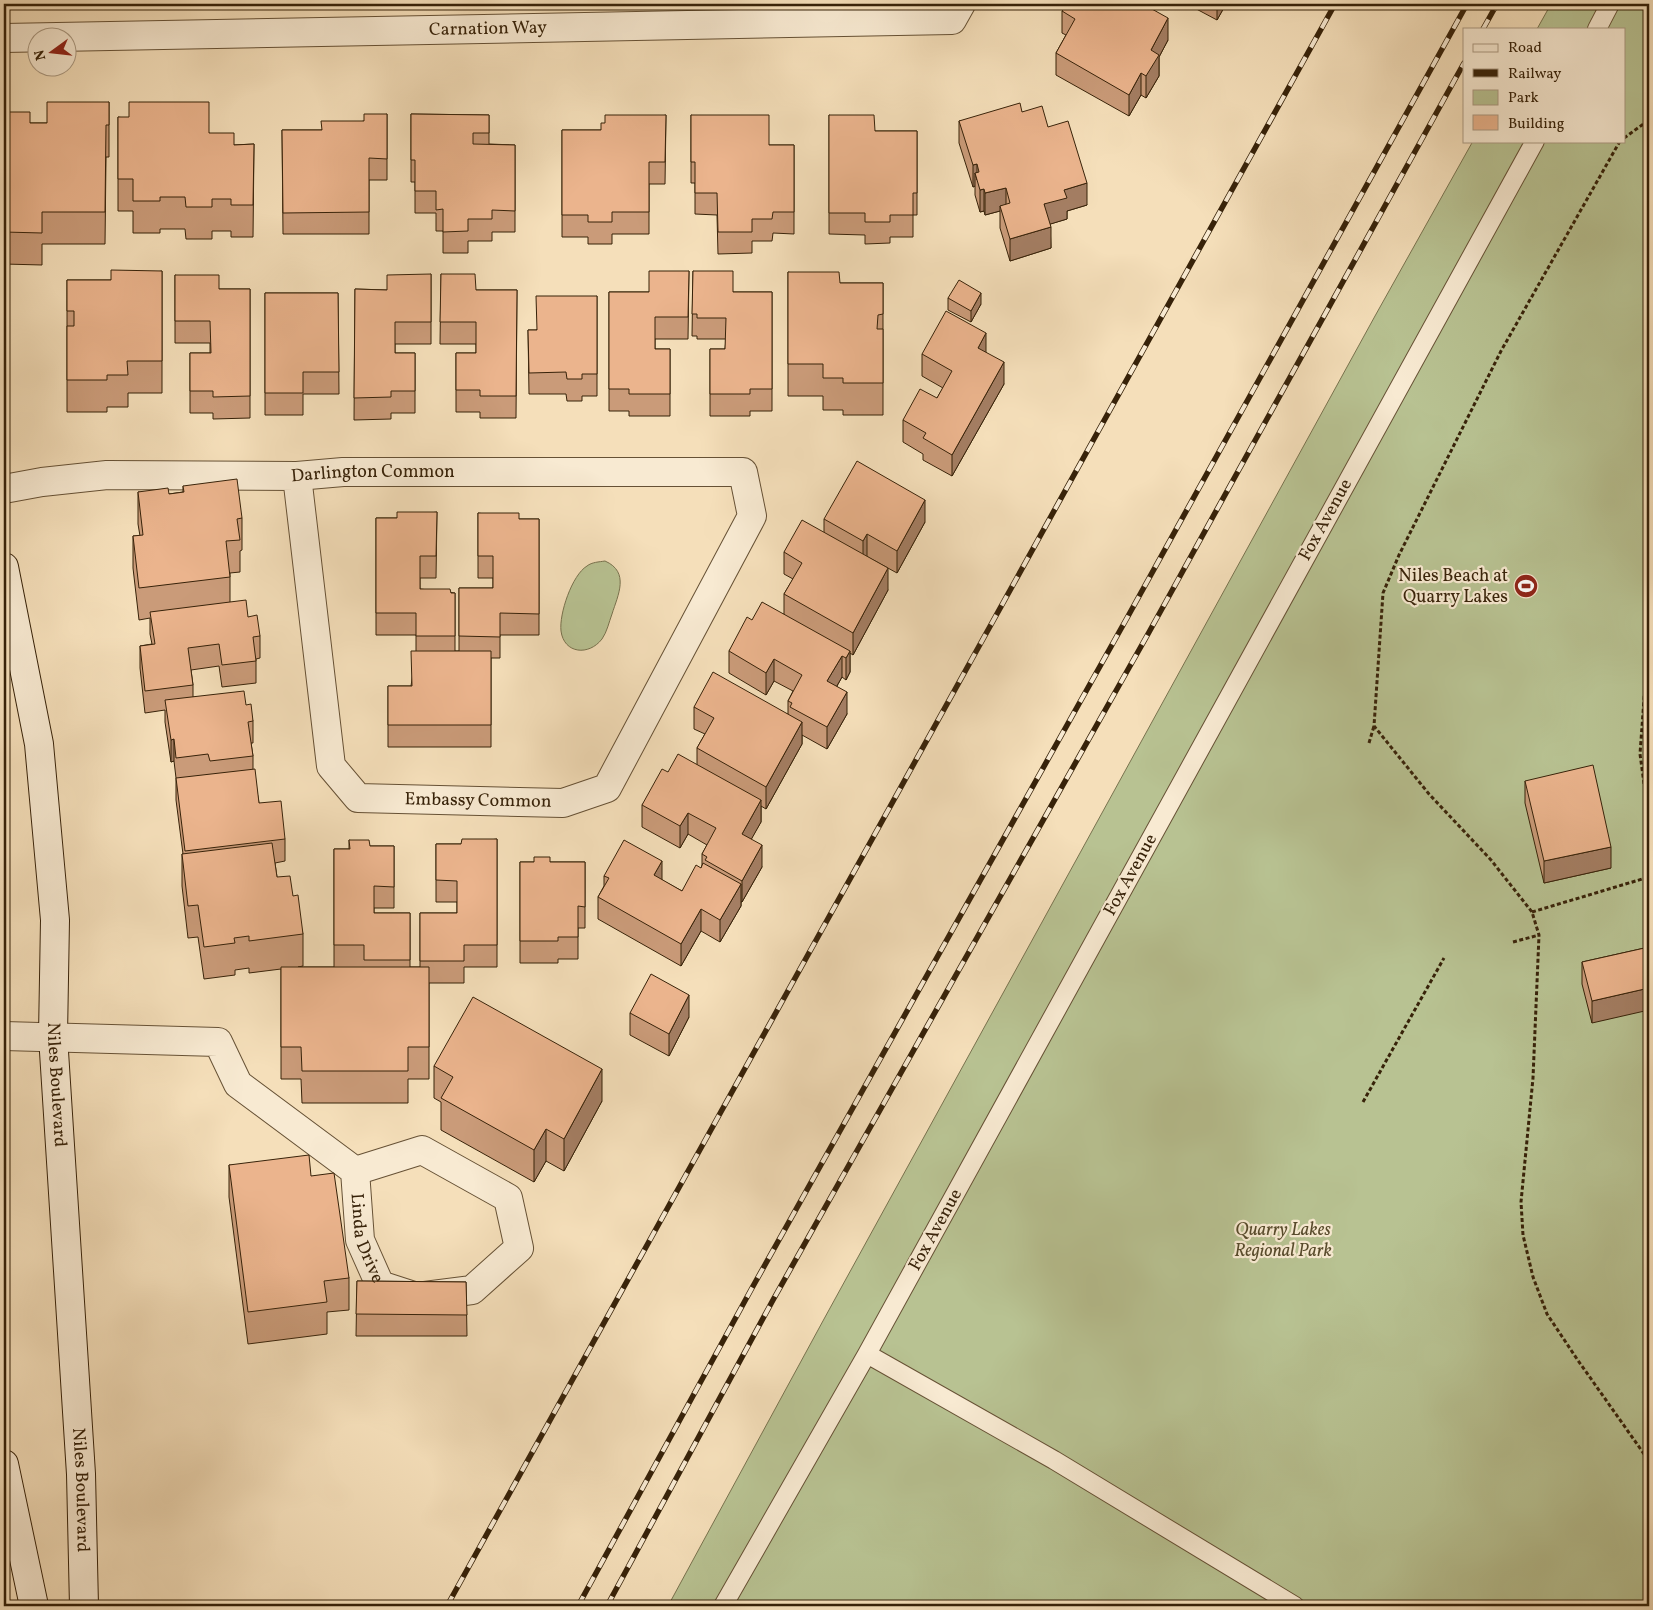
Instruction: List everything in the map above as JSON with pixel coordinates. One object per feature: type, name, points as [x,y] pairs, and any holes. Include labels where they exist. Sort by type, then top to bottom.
[{"type":"street","name":"Carnation Way","points":[[4,38],[952,20],[961,4]]},
{"type":"street","name":"Darlington Common","points":[[4,489],[42,482],[107,475],[298,476],[343,472],[743,472]]},
{"type":"street","name":"Embassy Common","points":[[298,476],[331,766],[358,798],[563,804],[607,788],[752,516],[743,472]]},
{"type":"street","name":"Niles Boulevard","points":[[4,567],[39,744],[55,920],[53,1036],[81,1474],[84,1606]]},
{"type":"street","name":"Linda Drive","points":[[4,1036],[218,1042],[238,1084],[355,1172],[360,1240],[380,1285],[418,1297],[472,1290],[519,1248],[508,1198],[422,1150],[355,1172]]},
{"type":"street","points":[[4,1464],[34,1606]]},
{"type":"lane","points":[[1597,28],[1610,4]]},
{"type":"lane","name":"Fox Avenue","points":[[723,1606],[867,1354],[1534,142]]},
{"type":"lane","points":[[867,1354],[1054,1460],[1295,1606]]},
{"type":"path","points":[[1626,137],[1649,120]]},
{"type":"path","points":[[1369,743],[1374,726],[1383,593],[1501,351],[1619,142]]},
{"type":"path","points":[[1649,632],[1640,754],[1649,820]]},
{"type":"path","points":[[1374,726],[1430,794],[1491,860],[1532,912],[1539,935],[1533,1078],[1521,1202],[1523,1235],[1533,1277],[1547,1314],[1649,1461]]},
{"type":"path","points":[[1532,912],[1649,877]]},
{"type":"path","points":[[1513,942],[1539,935]]},
{"type":"path","points":[[1363,1102],[1444,958]]},
{"type":"green space","name":"Quarry Lakes Regional Park","points":[[1551,4],[1649,4],[1649,1606],[668,1606],[1375,316],[1472,142],[1626,142],[1626,28],[1538,28]]},
{"type":"green space","points":[[605,561],[613,566],[620,578],[619,592],[607,630],[602,639],[591,648],[578,650],[572,648],[563,639],[561,631],[564,605],[581,571],[591,564]]},
{"type":"building","points":[[1067,4],[1143,4],[1168,18],[1151,50],[1159,55],[1146,76],[1141,73],[1129,95],[1056,53],[1075,19],[1062,11]]},
{"type":"building","points":[[47,102],[109,102],[109,125],[106,125],[105,212],[42,212],[42,233],[4,232],[4,112],[30,112],[30,123],[47,123]]},
{"type":"building","points":[[129,102],[209,102],[209,133],[234,133],[234,145],[254,144],[253,205],[231,205],[231,199],[212,199],[212,207],[186,207],[185,197],[160,197],[160,201],[133,201],[133,179],[118,179],[118,117],[129,117]]},
{"type":"building","points":[[1020,103],[1022,112],[1042,106],[1048,127],[1068,121],[1087,183],[1064,190],[1067,198],[1044,204],[1051,227],[1010,239],[1000,206],[1010,203],[1006,188],[985,193],[984,189],[980,190],[975,173],[979,172],[977,164],[973,165],[959,121]]},
{"type":"building","points":[[364,114],[387,114],[387,159],[369,158],[369,212],[283,213],[282,130],[322,130],[321,121],[364,121]]},
{"type":"building","points":[[411,114],[489,115],[489,133],[473,133],[473,144],[515,145],[515,211],[492,210],[492,219],[468,219],[468,231],[443,232],[443,209],[436,210],[436,191],[415,191],[415,160],[411,160]]},
{"type":"building","points":[[605,115],[666,115],[665,162],[649,162],[649,212],[612,212],[612,222],[588,222],[588,215],[562,215],[562,130],[601,130],[601,123],[605,123]]},
{"type":"building","points":[[691,115],[769,115],[769,145],[794,145],[794,212],[773,212],[772,219],[752,219],[752,232],[718,232],[717,193],[695,193],[695,162],[691,162]]},
{"type":"building","points":[[829,115],[874,115],[875,131],[917,131],[917,193],[913,193],[913,215],[890,215],[890,222],[865,222],[865,213],[829,213]]},
{"type":"building","points":[[111,270],[162,271],[162,361],[127,361],[128,375],[107,375],[107,380],[67,380],[67,326],[74,326],[74,311],[67,311],[67,280],[111,280]]},
{"type":"building","points":[[649,271],[689,271],[688,317],[655,317],[655,349],[670,349],[670,394],[629,394],[629,389],[609,389],[609,292],[649,292]]},
{"type":"building","points":[[693,271],[733,271],[733,292],[772,292],[772,389],[750,389],[750,394],[710,394],[710,349],[725,349],[726,318],[697,318],[697,314],[692,314]]},
{"type":"building","points":[[788,272],[839,272],[840,283],[883,283],[883,314],[878,315],[877,329],[883,329],[883,383],[843,383],[843,378],[823,378],[823,364],[788,364]]},
{"type":"building","points":[[431,274],[431,322],[395,322],[395,353],[415,353],[415,391],[391,391],[391,397],[354,398],[355,289],[387,290],[387,275]]},
{"type":"building","points":[[441,274],[475,274],[476,290],[517,290],[516,396],[480,396],[480,390],[456,390],[456,353],[476,353],[476,322],[440,322]]},
{"type":"building","points":[[175,275],[219,275],[219,289],[250,289],[250,396],[213,397],[213,391],[190,391],[190,353],[211,353],[210,321],[175,321]]},
{"type":"building","points":[[959,280],[981,293],[971,311],[948,298]]},
{"type":"building","points":[[265,293],[338,293],[339,372],[303,372],[303,393],[265,393]]},
{"type":"building","points":[[536,296],[597,296],[597,374],[582,374],[582,379],[567,379],[566,372],[529,373],[528,330],[537,330]]},
{"type":"building","points":[[946,311],[986,333],[978,348],[1004,362],[952,455],[923,438],[926,433],[903,420],[920,389],[937,398],[952,371],[922,354]]},
{"type":"building","points":[[857,461],[925,500],[897,551],[867,534],[863,541],[824,519]]},
{"type":"building","points":[[237,479],[242,518],[237,519],[240,540],[226,541],[230,577],[139,588],[133,536],[143,535],[138,492],[168,488],[169,494],[184,492],[183,486]]},
{"type":"building","points":[[397,512],[437,512],[436,556],[420,556],[420,589],[450,589],[451,593],[455,593],[455,636],[416,636],[416,613],[376,613],[376,518],[397,518]]},
{"type":"building","points":[[478,513],[519,513],[519,519],[539,519],[539,614],[500,613],[500,637],[459,636],[459,588],[493,588],[493,556],[478,556]]},
{"type":"building","points":[[802,520],[888,568],[853,633],[784,594],[802,563],[784,552]]},
{"type":"building","points":[[246,600],[248,617],[257,615],[260,636],[253,637],[256,661],[222,665],[219,644],[188,648],[193,685],[145,691],[140,646],[155,644],[150,612]]},
{"type":"building","points":[[762,602],[850,651],[846,658],[842,656],[827,681],[847,692],[827,727],[790,707],[792,703],[788,701],[802,675],[774,659],[766,673],[729,651],[747,617],[752,620]]},
{"type":"building","points":[[411,651],[491,651],[491,725],[388,725],[388,686],[412,686]]},
{"type":"building","points":[[713,672],[802,722],[766,787],[697,748],[714,718],[694,707]]},
{"type":"building","points":[[244,691],[246,705],[251,704],[253,721],[248,722],[253,756],[210,761],[208,754],[176,758],[174,739],[171,740],[165,700]]},
{"type":"building","points":[[678,754],[761,800],[742,834],[762,845],[742,881],[705,860],[707,857],[702,854],[716,828],[688,813],[680,826],[642,805],[662,769],[668,772]]},
{"type":"building","points":[[1593,765],[1611,847],[1544,861],[1525,781]]},
{"type":"building","points":[[255,769],[259,803],[281,801],[285,839],[185,851],[176,778]]},
{"type":"building","points":[[462,839],[497,839],[497,945],[464,945],[464,961],[420,961],[420,913],[457,913],[457,881],[436,880],[436,844],[461,844]]},
{"type":"building","points":[[349,840],[369,840],[370,846],[394,846],[394,887],[374,886],[374,913],[410,913],[410,960],[364,960],[364,945],[334,945],[334,849],[350,849]]},
{"type":"building","points":[[624,840],[662,861],[654,875],[682,891],[696,865],[701,868],[703,863],[741,884],[720,920],[701,909],[681,944],[598,897],[609,878],[604,876]]},
{"type":"building","points":[[272,843],[277,877],[290,876],[293,896],[298,895],[303,934],[249,941],[249,936],[234,938],[235,943],[204,947],[198,905],[188,906],[182,854]]},
{"type":"building","points":[[534,857],[550,857],[550,862],[585,862],[585,907],[578,906],[578,937],[558,937],[558,941],[520,941],[520,862],[534,862]]},
{"type":"building","points":[[1649,947],[1649,988],[1592,1001],[1582,962]]},
{"type":"building","points":[[281,967],[429,967],[429,1047],[408,1047],[408,1071],[302,1071],[301,1047],[281,1047]]},
{"type":"building","points":[[651,974],[689,995],[669,1034],[630,1013]]},
{"type":"building","points":[[473,997],[602,1069],[564,1139],[546,1129],[534,1150],[441,1098],[453,1077],[434,1066]]},
{"type":"building","points":[[309,1155],[311,1176],[334,1173],[349,1278],[324,1281],[327,1302],[248,1312],[229,1165]]},
{"type":"building","points":[[357,1281],[466,1282],[467,1315],[356,1314]]},
{"type":"railway","points":[[447,1606],[1335,4]]},
{"type":"railway","points":[[578,1606],[752,1288],[1127,618],[1467,4]]},
{"type":"railway","points":[[1484,28],[1497,4]]},
{"type":"railway","points":[[607,1606],[773,1300],[1148,634],[1463,65]]},
{"type":"place","name":"Niles Beach at Quarry Lakes","points":[[1526,586]]}]
